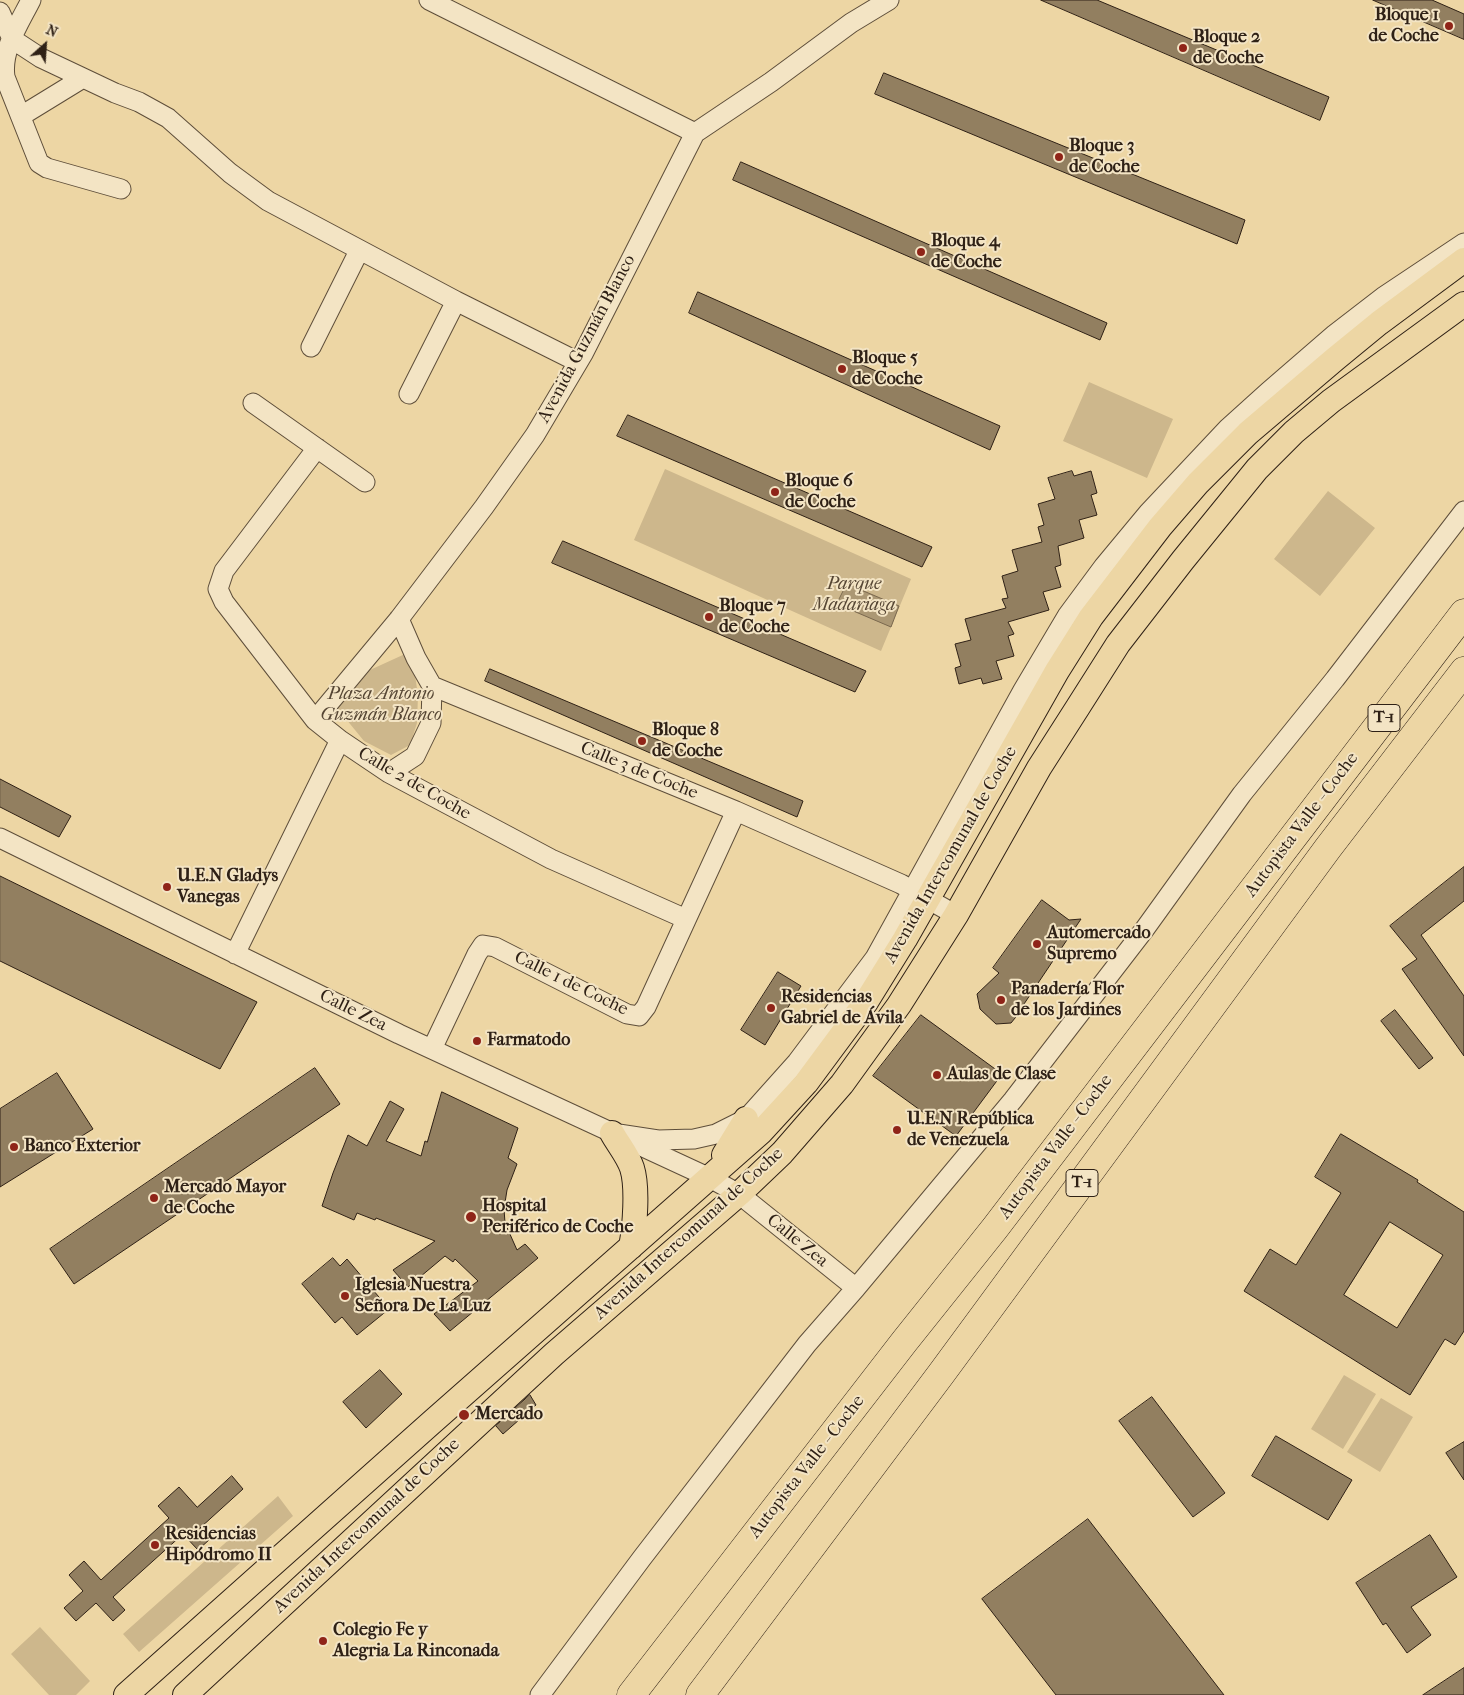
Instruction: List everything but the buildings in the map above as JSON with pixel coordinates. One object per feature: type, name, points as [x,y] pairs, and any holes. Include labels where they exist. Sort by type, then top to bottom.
[{"type":"highway","name":"Autopista Valle - Coche","points":[[617,1695],[638,1686],[995,1228],[1464,613]]},
{"type":"highway","name":"Autopista Valle - Coche","points":[[700,1695],[941,1374],[1328,848],[1464,671]]},
{"type":"main road","name":"Avenida Intercomunal de Coche","points":[[126,1695],[761,1132],[806,1083],[866,1002],[882,962],[920,894],[1090,617],[1160,527],[1198,483],[1248,433],[1342,353],[1464,260]]},
{"type":"main road","name":"Avenida Intercomunal de Coche","points":[[185,1695],[554,1354],[739,1194],[782,1153],[842,1084],[899,1005],[956,915],[1039,768],[1118,644],[1183,560],[1257,469],[1294,432],[1331,401],[1464,304]]},
{"type":"main road","points":[[882,962],[920,894]]},
{"type":"main road","points":[[710,1178],[746,1119]]},
{"type":"main road","points":[[612,1133],[632,1168],[635,1213],[631,1247]]},
{"type":"street","points":[[31,0],[12,39],[4,62],[4,70],[5,77],[39,163],[42,166],[121,189]]},
{"type":"street","points":[[430,0],[694,132]]},
{"type":"street","name":"Avenida Guzmán Blanco","points":[[315,720],[399,619],[484,507],[535,435],[578,362],[694,132],[770,82],[851,23],[889,0]]},
{"type":"street","points":[[0,12],[12,39],[41,58],[139,102],[168,118],[230,173],[268,201],[456,302],[578,362]]},
{"type":"street","points":[[21,116],[83,78]]},
{"type":"street","name":"Avenida Intercomunal de Coche","points":[[920,894],[1023,690],[1067,616],[1104,566],[1148,512],[1228,428],[1328,340],[1383,297],[1464,243]]},
{"type":"street","points":[[311,348],[359,251]]},
{"type":"street","points":[[409,394],[456,302]]},
{"type":"street","points":[[253,403],[365,482]]},
{"type":"street","name":"Calle 2 de Coche","points":[[317,448],[224,571],[218,589],[224,602],[315,720],[340,740],[389,773],[551,859],[686,919]]},
{"type":"street","points":[[540,1695],[642,1558],[807,1344],[1013,1100],[1144,930],[1242,794],[1341,671],[1464,511]]},
{"type":"street","points":[[389,773],[415,756],[431,723],[432,686],[416,658],[399,619]]},
{"type":"street","name":"Calle 3 de Coche","points":[[432,686],[736,811],[901,884],[956,915]]},
{"type":"street","points":[[235,954],[340,740]]},
{"type":"street","name":"Calle 1 de Coche","points":[[432,1049],[477,954],[484,945],[495,947],[627,1014],[639,1016],[646,1007],[736,811]]},
{"type":"street","name":"Calle Zea","points":[[0,838],[432,1049],[710,1178],[739,1194],[856,1288]]},
{"type":"street","name":"Avenida Intercomunal de Coche","points":[[746,1119],[882,962]]},
{"type":"street","points":[[612,1133],[658,1140],[694,1139],[716,1134],[746,1119]]},
{"type":"green space","points":[[1089,382],[1173,419],[1147,478],[1063,441]]},
{"type":"green space","name":"Parque Madariaga","points":[[665,469],[911,579],[881,651],[634,540]]},
{"type":"green space","points":[[1328,491],[1375,528],[1320,596],[1274,559]]},
{"type":"green space","name":"Plaza Antonio Guzmán Blanco","points":[[405,654],[413,662],[418,695],[417,723],[410,745],[391,755],[364,741],[337,708],[359,675]]},
{"type":"green space","points":[[1344,1375],[1376,1394],[1343,1449],[1311,1429]]},
{"type":"green space","points":[[1381,1398],[1413,1417],[1380,1472],[1347,1452]]},
{"type":"green space","points":[[278,1496],[293,1516],[139,1652],[123,1634]]},
{"type":"green space","points":[[40,1627],[90,1681],[76,1695],[49,1695],[11,1654]]},
{"type":"shaded area","points":[[847,584],[899,606],[891,627],[837,604]]},
{"type":"place","name":"Bloque 1 de Coche","points":[[1449,26]]},
{"type":"place","name":"Bloque 2 de Coche","points":[[1183,48]]},
{"type":"place","name":"Bloque 3 de Coche","points":[[1059,157]]},
{"type":"place","name":"Bloque 4 de Coche","points":[[921,252]]},
{"type":"place","name":"Bloque 5 de Coche","points":[[842,369]]},
{"type":"place","name":"Bloque 6 de Coche","points":[[775,492]]},
{"type":"place","name":"Bloque 7 de Coche","points":[[709,617]]},
{"type":"place","name":"Bloque 8 de Coche","points":[[642,741]]},
{"type":"place","name":"U.E.N Gladys Vanegas","points":[[167,887]]},
{"type":"place","name":"Automercado Supremo","points":[[1037,944]]},
{"type":"place","name":"Panadería Flor de los Jardines","points":[[1001,1000]]},
{"type":"place","name":"Residencias Gabriel de Ávila","points":[[771,1008]]},
{"type":"place","name":"Farmatodo","points":[[477,1041]]},
{"type":"place","name":"Aulas de Clase","points":[[937,1075]]},
{"type":"place","name":"U.E.N República de Venezuela","points":[[897,1130]]},
{"type":"place","name":"Banco Exterior","points":[[14,1147]]},
{"type":"place","name":"Mercado Mayor de Coche","points":[[154,1198]]},
{"type":"place","name":"Hospital Periférico de Coche","points":[[471,1217]]},
{"type":"place","name":"Iglesia Nuestra Señora De La Luz","points":[[345,1296]]},
{"type":"place","name":"Mercado","points":[[464,1415]]},
{"type":"place","name":"Residencias Hipódromo II","points":[[155,1545]]},
{"type":"place","name":"Colegio Fe y Alegria La Rinconada","points":[[323,1641]]}]
